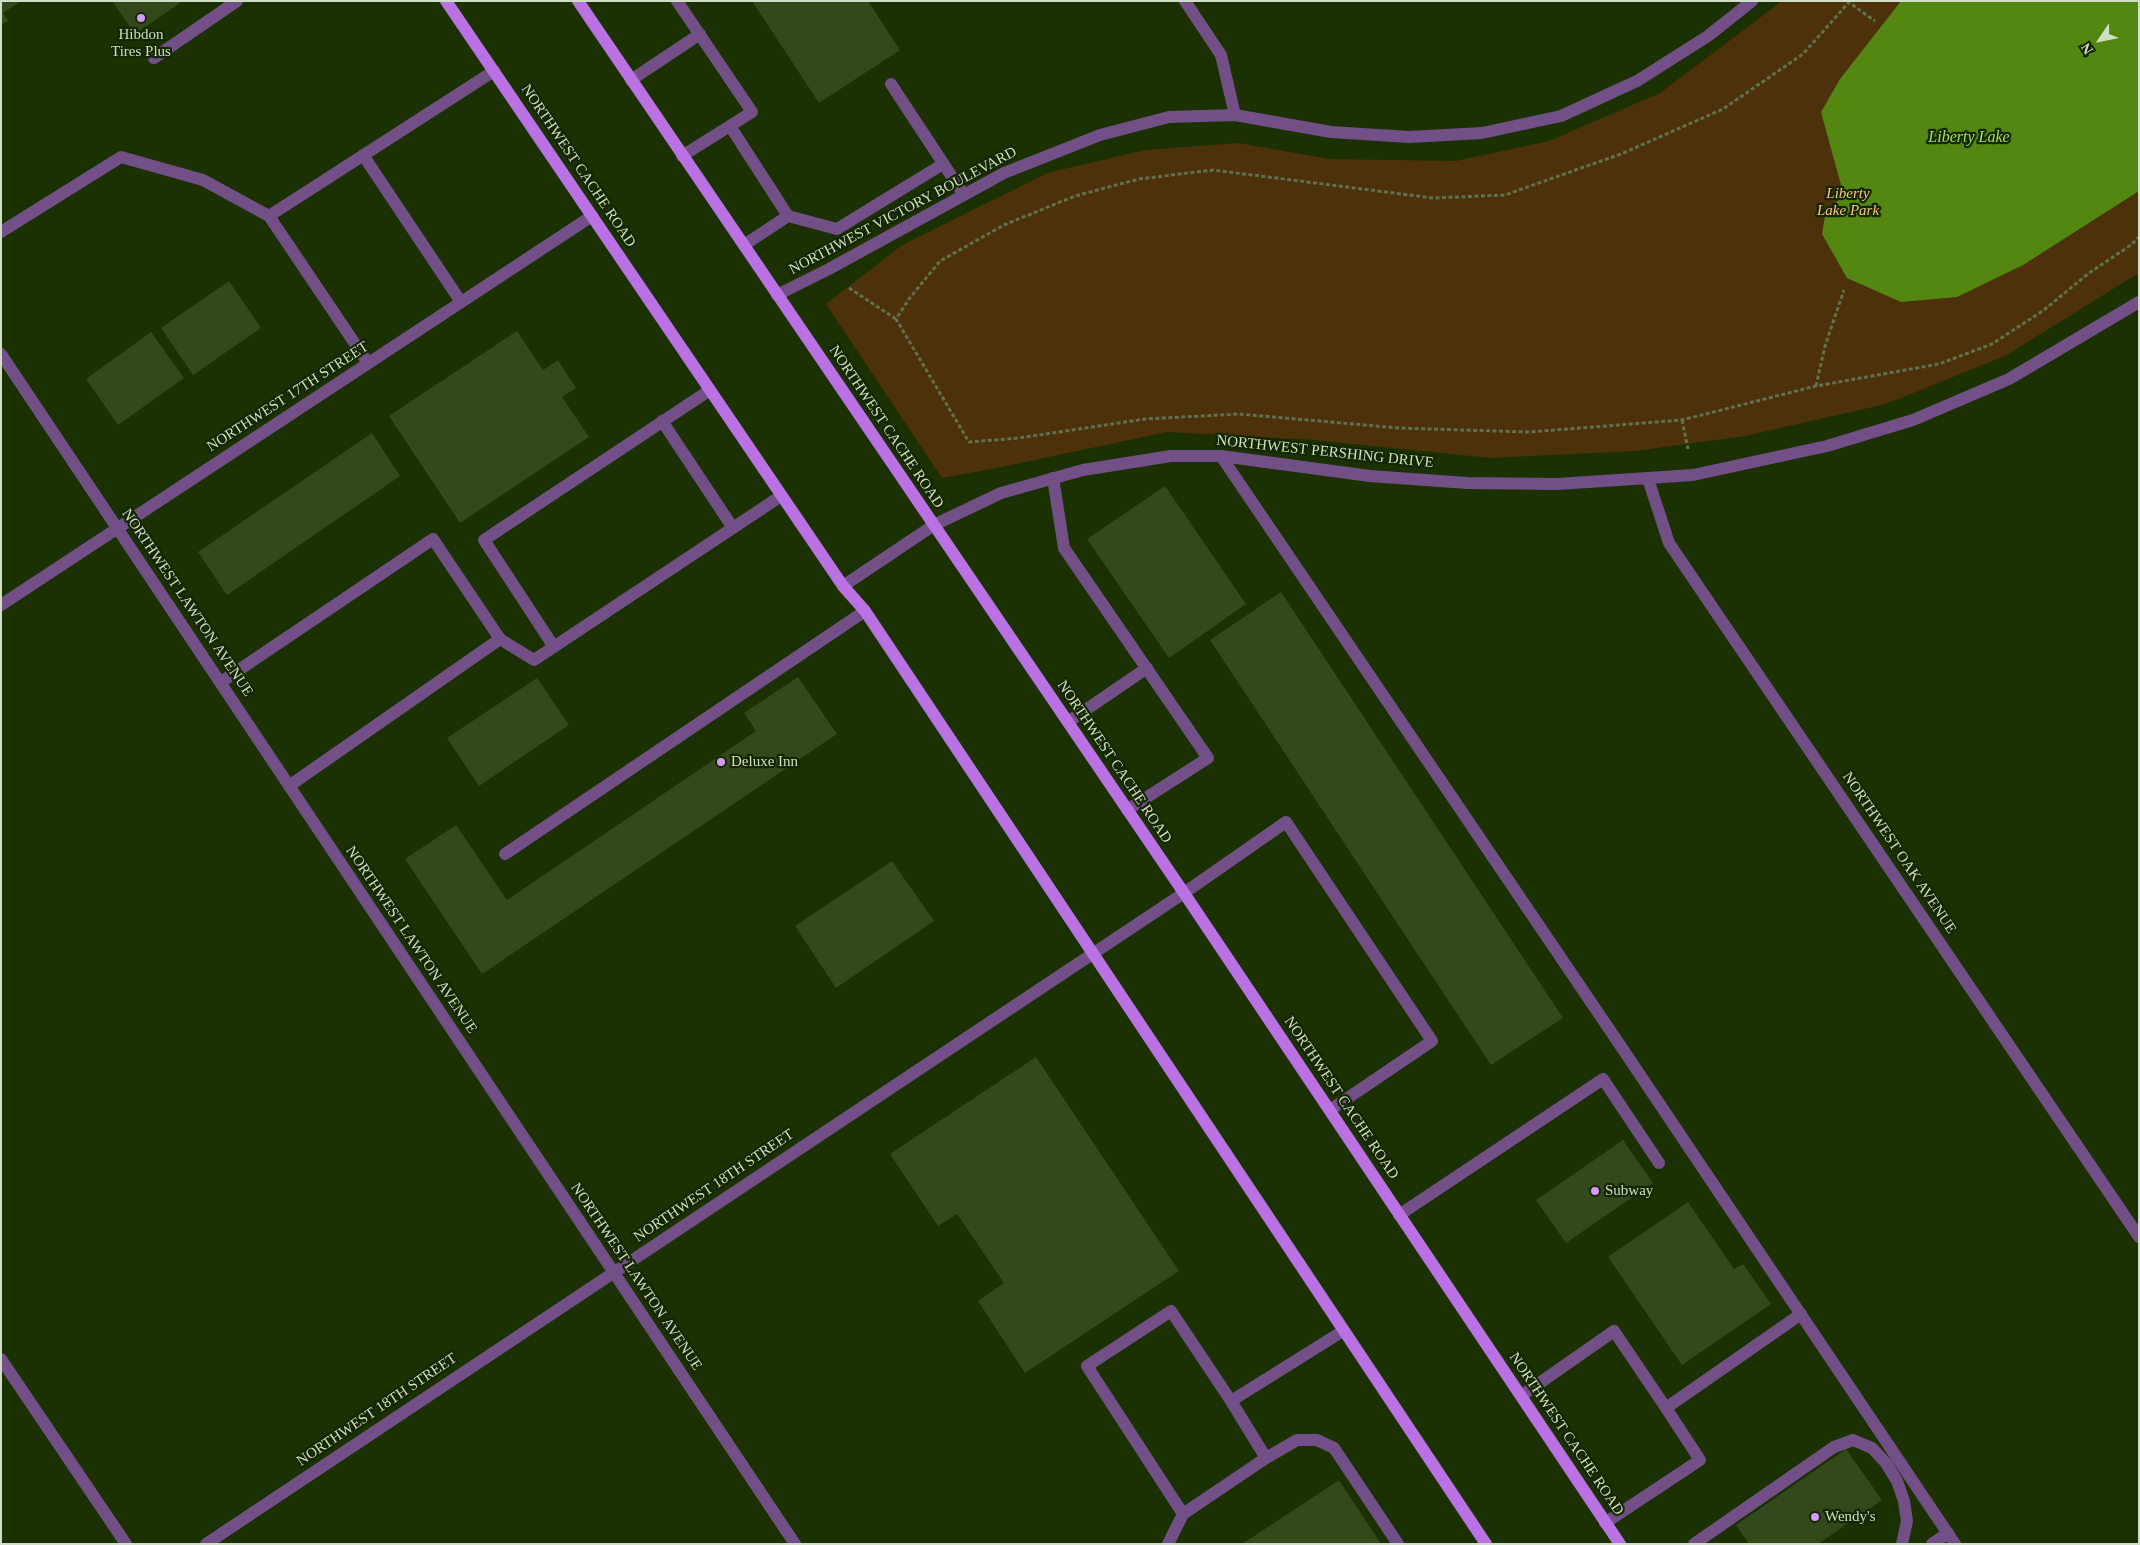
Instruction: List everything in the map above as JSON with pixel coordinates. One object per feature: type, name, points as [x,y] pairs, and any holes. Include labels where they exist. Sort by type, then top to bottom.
[{"type":"main road","name":"NORTHWEST CACHE ROAD","points":[[446,1],[781,496],[843,586],[865,611],[1486,1544]]},
{"type":"main road","name":"NORTHWEST CACHE ROAD","points":[[578,1],[1184,893],[1620,1544]]},
{"type":"street","points":[[154,58],[237,1]]},
{"type":"street","points":[[677,1],[752,112],[682,156]]},
{"type":"street","points":[[1185,1],[1221,55],[1235,115]]},
{"type":"street","name":"NORTHWEST VICTORY BOULEVARD","points":[[777,295],[829,270],[1004,173],[1100,135],[1169,117],[1235,115],[1331,132],[1410,137],[1491,131],[1561,116],[1637,81],[1708,36],[1752,1]]},
{"type":"street","points":[[632,80],[700,34]]},
{"type":"street","points":[[269,216],[494,71]]},
{"type":"street","points":[[891,84],[964,195]]},
{"type":"street","points":[[730,126],[788,216],[837,229],[943,164]]},
{"type":"street","points":[[363,155],[461,302]]},
{"type":"street","points":[[1,232],[121,157],[203,180],[269,216],[368,363]]},
{"type":"street","name":"NORTHWEST 17TH STREET","points":[[1,605],[592,216]]},
{"type":"street","points":[[744,245],[788,216]]},
{"type":"street","name":"NORTHWEST PERSHING DRIVE","points":[[843,586],[934,525],[1001,493],[1083,470],[1171,456],[1221,456],[1370,476],[1467,483],[1558,484],[1693,475],[1827,446],[1913,420],[2009,379],[2139,302]]},
{"type":"street","name":"NORTHWEST LAWTON AVENUE","points":[[1,354],[221,682],[612,1273],[795,1544]]},
{"type":"street","points":[[554,646],[484,540],[710,390]]},
{"type":"street","points":[[662,421],[733,528]]},
{"type":"street","points":[[1221,456],[1802,1314],[1955,1544]]},
{"type":"street","points":[[1053,478],[1064,548],[1208,758],[1127,810]]},
{"type":"street","name":"NORTHWEST OAK AVENUE","points":[[1648,479],[1669,543],[2139,1237]]},
{"type":"street","points":[[221,682],[433,539],[500,639],[534,660],[781,496]]},
{"type":"street","points":[[505,854],[865,611]]},
{"type":"street","points":[[289,786],[500,639]]},
{"type":"street","points":[[1068,722],[1147,668]]},
{"type":"street","name":"NORTHWEST 18TH STREET","points":[[206,1544],[1184,893],[1286,822],[1432,1041],[1330,1110]]},
{"type":"street","points":[[1399,1215],[1603,1080],[1659,1163]]},
{"type":"street","points":[[1183,1514],[1087,1366],[1170,1311],[1231,1401],[1266,1458]]},
{"type":"street","points":[[1666,1408],[1802,1314]]},
{"type":"street","points":[[1231,1401],[1343,1331]]},
{"type":"street","points":[[1521,1396],[1614,1331],[1666,1408],[1700,1460],[1606,1522]]},
{"type":"street","points":[[1,1359],[126,1544]]},
{"type":"street","points":[[1168,1544],[1183,1514],[1266,1458],[1297,1440],[1317,1440],[1334,1448],[1398,1544]]},
{"type":"street","points":[[1694,1544],[1834,1447],[1852,1440],[1872,1448],[1886,1463],[1896,1481],[1904,1501],[1907,1521],[1902,1544]]},
{"type":"street","points":[[1932,1544],[1948,1533]]},
{"type":"path","points":[[896,319],[909,299],[940,260],[1004,226],[1075,196],[1139,179],[1212,170],[1433,198],[1505,195],[1621,154],[1723,109],[1802,54],[1849,2],[1875,20]]},
{"type":"path","points":[[829,270],[855,294],[896,319],[969,442],[1019,438],[1145,419],[1239,414],[1399,428],[1529,432],[1682,420],[1816,386],[1940,364],[1992,344],[2044,310],[2090,273],[2131,245],[2139,236]]},
{"type":"path","points":[[1816,386],[1825,346],[1844,290]]},
{"type":"green space","name":"Liberty Lake Park","points":[[1782,1],[2139,1],[2139,273],[2005,356],[1886,404],[1745,436],[1635,451],[1491,458],[1314,440],[1167,432],[942,478],[826,304],[902,245],[1047,173],[1145,150],[1238,143],[1330,159],[1456,161],[1549,141],[1660,93]]},
{"type":"water","name":"Liberty Lake","points":[[1901,1],[2139,1],[2139,191],[2023,265],[1957,297],[1901,302],[1847,278],[1822,234],[1826,210],[1844,196],[1821,112],[1840,79]]},
{"type":"building","points":[[1,1],[21,1],[3,13],[8,21],[1,25]]},
{"type":"building","name":"Hibdon Tires Plus","points":[[112,1],[183,1],[135,34]]},
{"type":"building","points":[[752,1],[868,1],[900,50],[819,103]]},
{"type":"building","points":[[229,281],[261,328],[193,375],[161,328]]},
{"type":"building","points":[[517,331],[543,370],[558,360],[576,388],[562,397],[589,437],[460,523],[389,416]]},
{"type":"building","points":[[151,332],[184,378],[118,425],[86,379]]},
{"type":"building","points":[[372,433],[400,476],[227,595],[198,552]]},
{"type":"building","points":[[1165,486],[1246,604],[1169,658],[1087,539]]},
{"type":"building","points":[[1281,592],[1563,1018],[1491,1065],[1210,640]]},
{"type":"building","points":[[798,677],[837,734],[482,974],[405,859],[456,825],[507,900],[756,731],[744,713]]},
{"type":"building","points":[[537,678],[569,725],[479,786],[447,738]]},
{"type":"building","points":[[892,861],[934,921],[836,988],[795,926]]},
{"type":"building","points":[[1036,1057],[1179,1271],[1025,1373],[978,1301],[1004,1283],[957,1214],[938,1226],[890,1154]]},
{"type":"building","name":"Subway","points":[[1623,1140],[1653,1183],[1566,1243],[1536,1200]]},
{"type":"building","points":[[1688,1202],[1734,1269],[1743,1264],[1771,1304],[1682,1365],[1608,1257]]},
{"type":"building","points":[[1846,1449],[1882,1500],[1818,1544],[1749,1544],[1736,1525]]},
{"type":"building","points":[[1339,1480],[1381,1544],[1242,1544]]},
{"type":"place","name":"Hibdon Tires Plus","points":[[141,18]]},
{"type":"place","name":"Deluxe Inn","points":[[721,762]]},
{"type":"place","name":"Subway","points":[[1595,1191]]},
{"type":"place","name":"Wendy's","points":[[1815,1517]]}]
